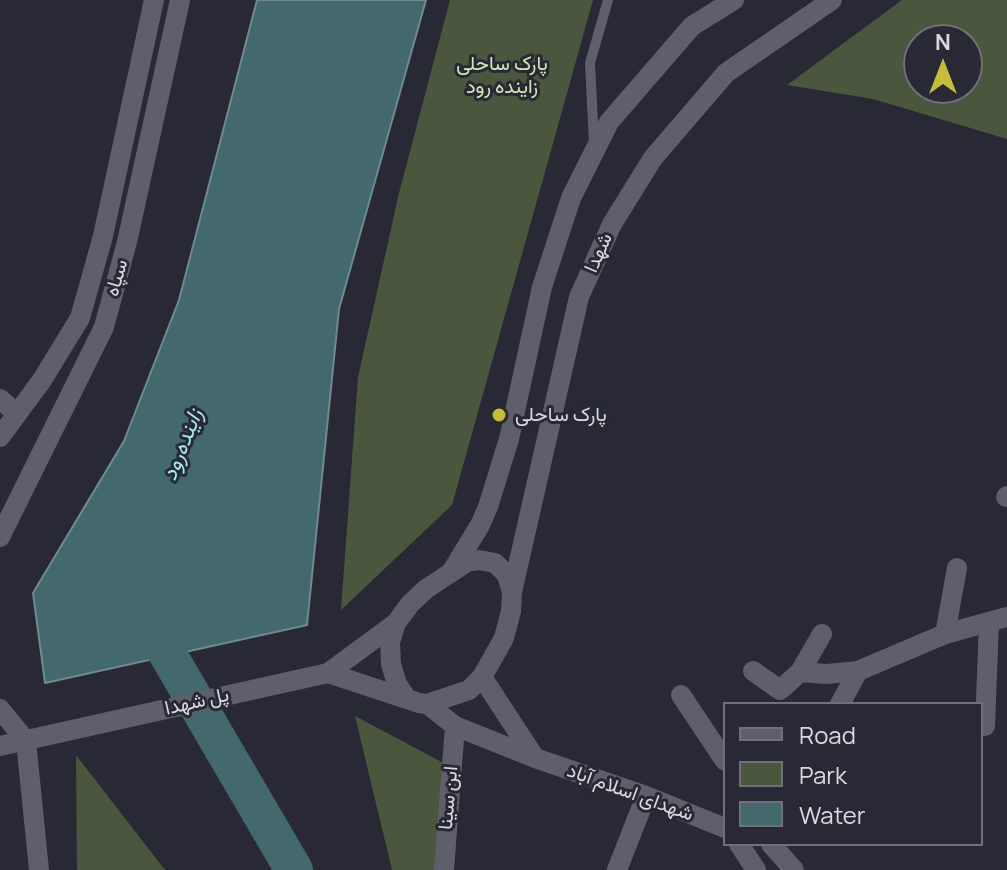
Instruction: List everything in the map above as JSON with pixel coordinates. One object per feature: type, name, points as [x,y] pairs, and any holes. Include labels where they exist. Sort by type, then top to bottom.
[{"type":"main road","name":"سپاه","points":[[0,437],[42,380],[80,318],[103,236],[154,0]]},
{"type":"main road","name":"سپاه","points":[[0,537],[104,327],[127,242],[180,0]]},
{"type":"main road","name":"شهدا","points":[[452,571],[488,507],[509,439],[542,287],[571,198],[609,122],[692,26],[734,0]]},
{"type":"main road","name":"شهدا","points":[[512,592],[579,297],[612,224],[653,158],[726,73],[832,0]]},
{"type":"main road","points":[[0,399],[17,414]]},
{"type":"main road","points":[[479,560],[495,563],[507,575],[512,592],[504,638],[482,677],[469,690],[417,702],[328,673],[396,623],[410,604],[467,562],[479,560]]},
{"type":"main road","points":[[945,634],[957,568]]},
{"type":"main road","points":[[800,672],[827,674],[858,671],[945,634],[998,620],[983,726]]},
{"type":"main road","points":[[396,623],[390,642],[391,664],[397,684],[417,702]]},
{"type":"main road","points":[[753,671],[780,690],[800,672],[822,634]]},
{"type":"main road","points":[[841,702],[858,671]]},
{"type":"main road","name":"پل شهدا","points":[[0,746],[328,673]]},
{"type":"main road","points":[[482,677],[535,758]]},
{"type":"main road","points":[[681,695],[723,758]]},
{"type":"main road","name":"شهدای اسلام آباد","points":[[417,702],[455,726],[723,827]]},
{"type":"main road","points":[[0,709],[26,741],[39,870]]},
{"type":"main road","name":"ابن سینا","points":[[444,870],[455,726]]},
{"type":"main road","points":[[617,870],[646,796]]},
{"type":"main road","points":[[740,846],[756,870]]},
{"type":"main road","points":[[773,846],[794,870]]},
{"type":"lane","points":[[595,150],[590,63],[608,0]]},
{"type":"green space","name":"پارک ساحلی زاینده رود","points":[[450,0],[593,0],[452,505],[341,610],[358,377],[399,193]]},
{"type":"green space","points":[[902,0],[1007,0],[1007,139],[873,99],[787,85]]},
{"type":"green space","points":[[355,716],[455,769],[434,870],[392,870]]},
{"type":"green space","points":[[76,755],[165,870],[77,870]]},
{"type":"water","points":[[257,0],[426,0],[339,309],[307,625],[45,683],[33,593],[124,441],[179,300]]},
{"type":"waterway","name":"زاینده‌رود","points":[[147,609],[146,617],[294,870]]},
{"type":"place","name":"پارک ساحلی","points":[[499,415]]}]
